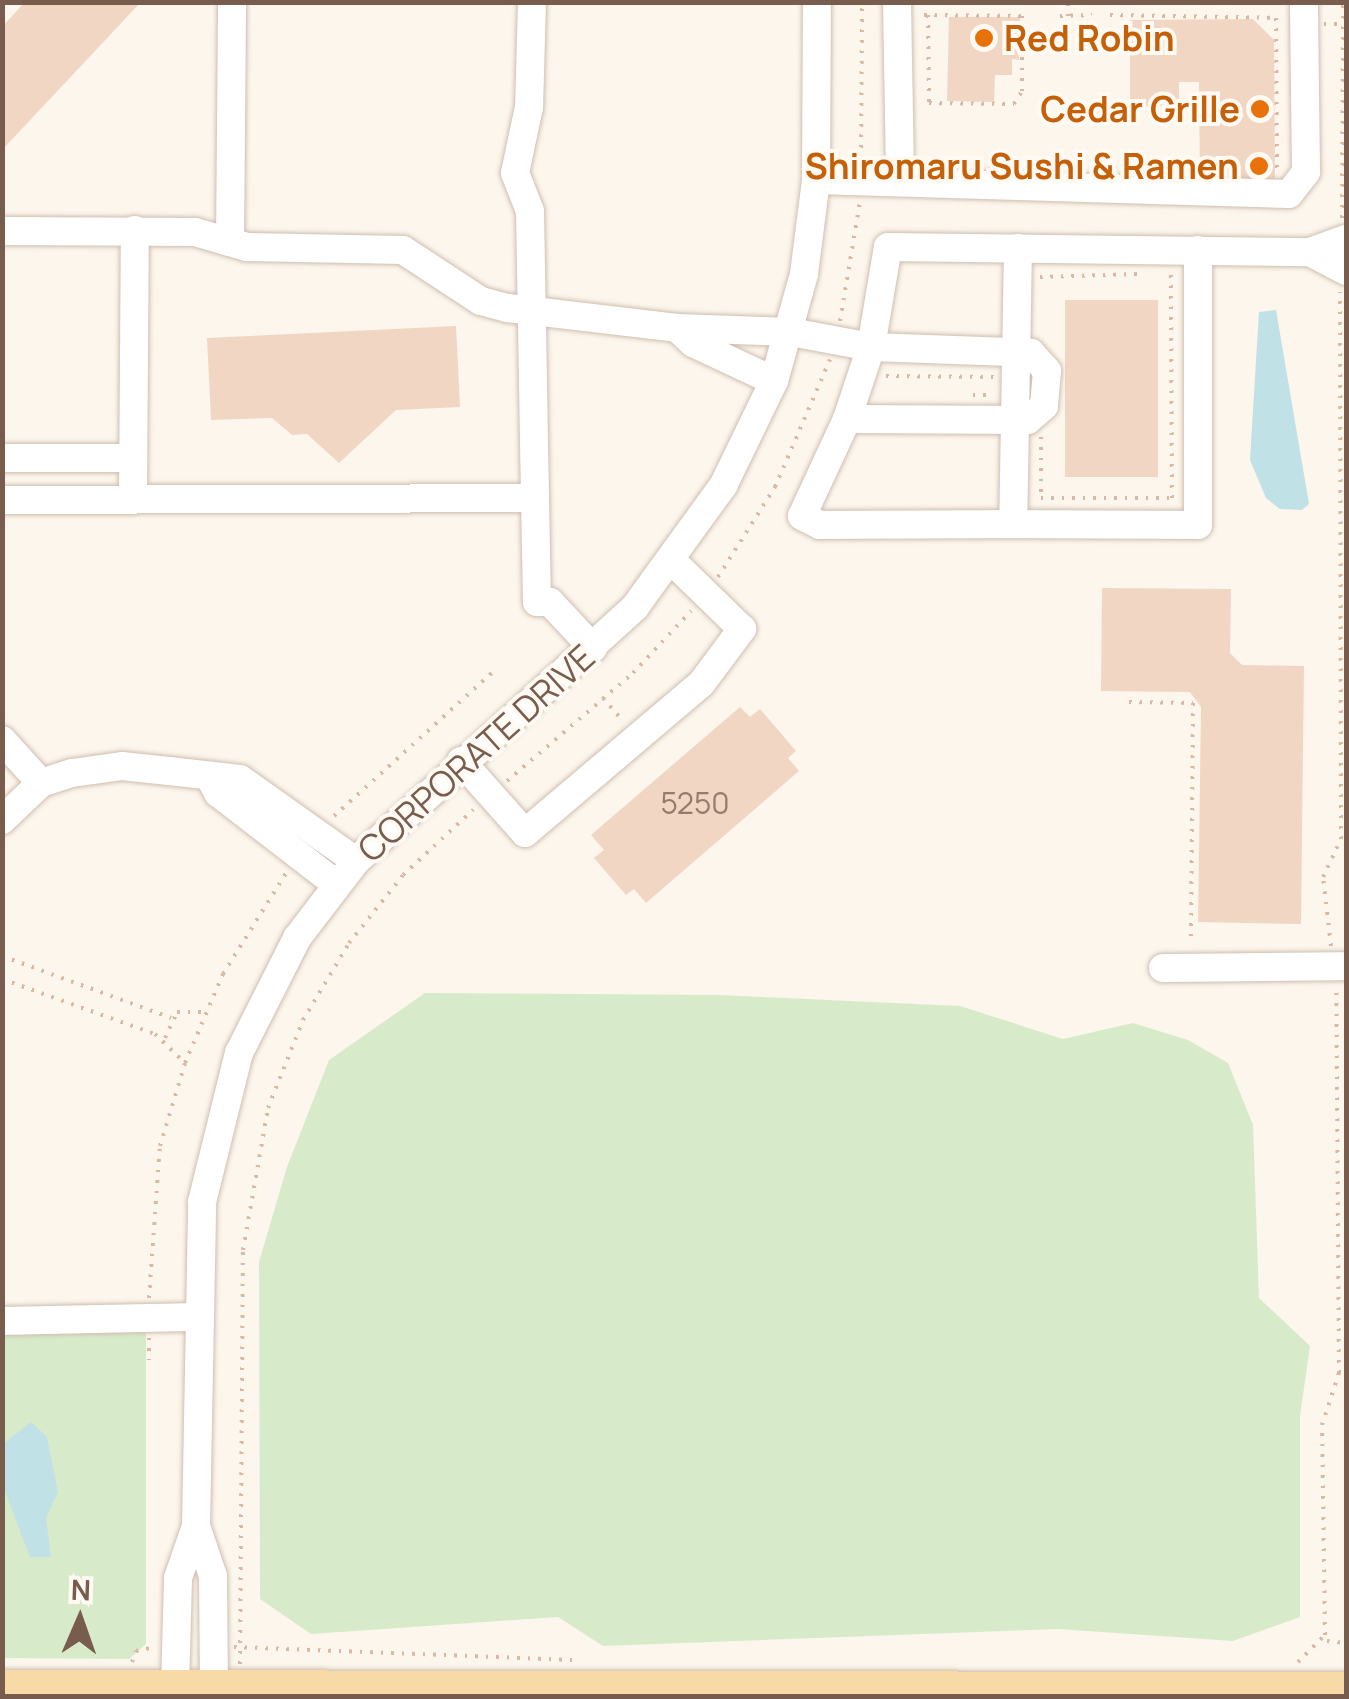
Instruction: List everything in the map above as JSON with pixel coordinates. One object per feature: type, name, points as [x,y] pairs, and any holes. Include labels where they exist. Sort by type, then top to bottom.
[{"type":"main road","points":[[2,1686],[175,1687],[213,1692],[1262,1692],[1346,1688]]},
{"type":"street","points":[[230,242],[232,2]]},
{"type":"street","points":[[532,2],[529,107],[515,172],[530,211],[535,313],[537,602],[550,602],[593,648]]},
{"type":"street","name":"CORPORATE DRIVE","points":[[175,1687],[178,1578],[196,1526],[202,1202],[228,1082],[280,967],[336,884],[356,860],[461,762],[593,648],[672,562],[723,486],[774,382],[791,332],[816,180],[817,2]]},
{"type":"street","points":[[897,2],[900,180]]},
{"type":"street","points":[[816,180],[1290,194],[1306,172],[1304,2]]},
{"type":"street","points":[[133,499],[135,230]]},
{"type":"street","points":[[2,231],[195,232],[230,242],[403,250],[482,300],[535,313],[636,318],[678,328],[791,332],[872,348],[1013,350]]},
{"type":"street","points":[[1193,262],[1198,525],[820,526],[802,516],[848,419],[872,348],[888,247],[1018,248],[1193,262],[1310,252],[1344,236]]},
{"type":"street","points":[[1013,524],[1027,423],[1013,350],[1018,248]]},
{"type":"street","points":[[1310,252],[1343,273]]},
{"type":"street","points":[[678,328],[694,343],[774,382]]},
{"type":"street","points":[[848,419],[1027,423]]},
{"type":"street","points":[[2,458],[133,458]]},
{"type":"street","points":[[2,500],[535,498]]},
{"type":"street","points":[[461,762],[526,833],[700,684],[742,630],[672,562]]},
{"type":"street","points":[[2,740],[41,783]]},
{"type":"street","points":[[2,820],[41,783],[122,766],[211,780],[240,779],[261,790],[356,860]]},
{"type":"street","points":[[211,780],[218,793],[336,884]]},
{"type":"street","points":[[1163,968],[1337,966]]},
{"type":"street","points":[[2,1321],[197,1317]]},
{"type":"street","name":"CORPORATE DRIVE","points":[[196,1526],[213,1576],[213,1692]]},
{"type":"path","points":[[861,166],[862,2]]},
{"type":"path","points":[[1068,2],[1068,16]]},
{"type":"path","points":[[1343,2],[1344,236]]},
{"type":"path","points":[[926,15],[1023,16],[1022,91],[1014,104],[929,103],[926,15]]},
{"type":"path","points":[[1060,16],[1092,15]]},
{"type":"path","points":[[1110,15],[1276,18],[1277,183]]},
{"type":"path","points":[[839,324],[860,192]]},
{"type":"path","points":[[1040,293],[1040,274],[1171,274],[1193,262]]},
{"type":"path","points":[[1325,1640],[1322,1425],[1339,1373],[1339,997],[1323,877],[1341,839],[1343,273]]},
{"type":"path","points":[[1027,423],[1041,498],[1172,498],[1171,274]]},
{"type":"path","points":[[714,582],[781,475],[832,352]]},
{"type":"path","points":[[875,376],[998,377],[998,395],[961,395]]},
{"type":"path","points":[[500,787],[603,698],[698,603]]},
{"type":"path","points":[[327,822],[493,672]]},
{"type":"path","points":[[603,698],[631,730]]},
{"type":"path","points":[[1129,702],[1193,703],[1192,936]]},
{"type":"path","points":[[241,1657],[244,1250],[268,1108],[304,1020],[349,943],[403,875],[478,806]]},
{"type":"path","points":[[149,1304],[158,1160],[185,1063],[242,940],[293,864]]},
{"type":"path","points":[[2,956],[171,1018]]},
{"type":"path","points":[[2,979],[164,1040]]},
{"type":"path","points":[[185,1063],[171,1055],[164,1040],[171,1018],[184,1008],[206,1012]]},
{"type":"path","points":[[149,1331],[150,1360]]},
{"type":"path","points":[[1297,1662],[1325,1640],[1346,1644]]},
{"type":"path","points":[[229,1647],[538,1654],[590,1662]]},
{"type":"green space","points":[[425,993],[719,995],[960,1006],[1063,1039],[1133,1023],[1188,1040],[1228,1063],[1253,1125],[1259,1298],[1310,1346],[1300,1416],[1300,1617],[1233,1641],[1058,1629],[603,1646],[558,1617],[311,1634],[260,1599],[259,1262],[287,1167],[329,1060]]},
{"type":"green space","points":[[3,1330],[146,1331],[146,1644],[129,1659],[3,1658]]},
{"type":"water","points":[[1276,310],[1309,504],[1302,510],[1280,509],[1266,498],[1250,460],[1259,312]]},
{"type":"water","points":[[31,1422],[47,1437],[58,1492],[46,1518],[51,1557],[30,1557],[3,1486],[3,1444]]},
{"type":"building","points":[[25,2],[141,2],[2,150],[2,27]]},
{"type":"building","name":"Red Robin","points":[[949,17],[1020,17],[1019,60],[1012,59],[1012,75],[995,75],[994,102],[947,101]]},
{"type":"building","points":[[1253,19],[1274,40],[1275,179],[1200,180],[1199,82],[1179,82],[1179,106],[1130,107],[1130,20]]},
{"type":"building","points":[[1065,300],[1158,300],[1158,477],[1065,477]]},
{"type":"building","points":[[456,326],[460,407],[396,410],[339,463],[307,434],[292,435],[272,418],[211,420],[207,338]]},
{"type":"building","points":[[1102,588],[1231,589],[1230,653],[1242,665],[1304,666],[1301,924],[1198,922],[1201,707],[1190,692],[1101,691]]},
{"type":"building","points":[[740,707],[750,717],[760,709],[796,751],[788,758],[799,771],[646,903],[634,889],[626,895],[594,858],[604,850],[591,835]]},
{"type":"place","name":"Red Robin","points":[[984,38]]},
{"type":"place","name":"Cedar Grille","points":[[1260,109]]},
{"type":"place","name":"Shiromaru Sushi & Ramen","points":[[1259,166]]}]
